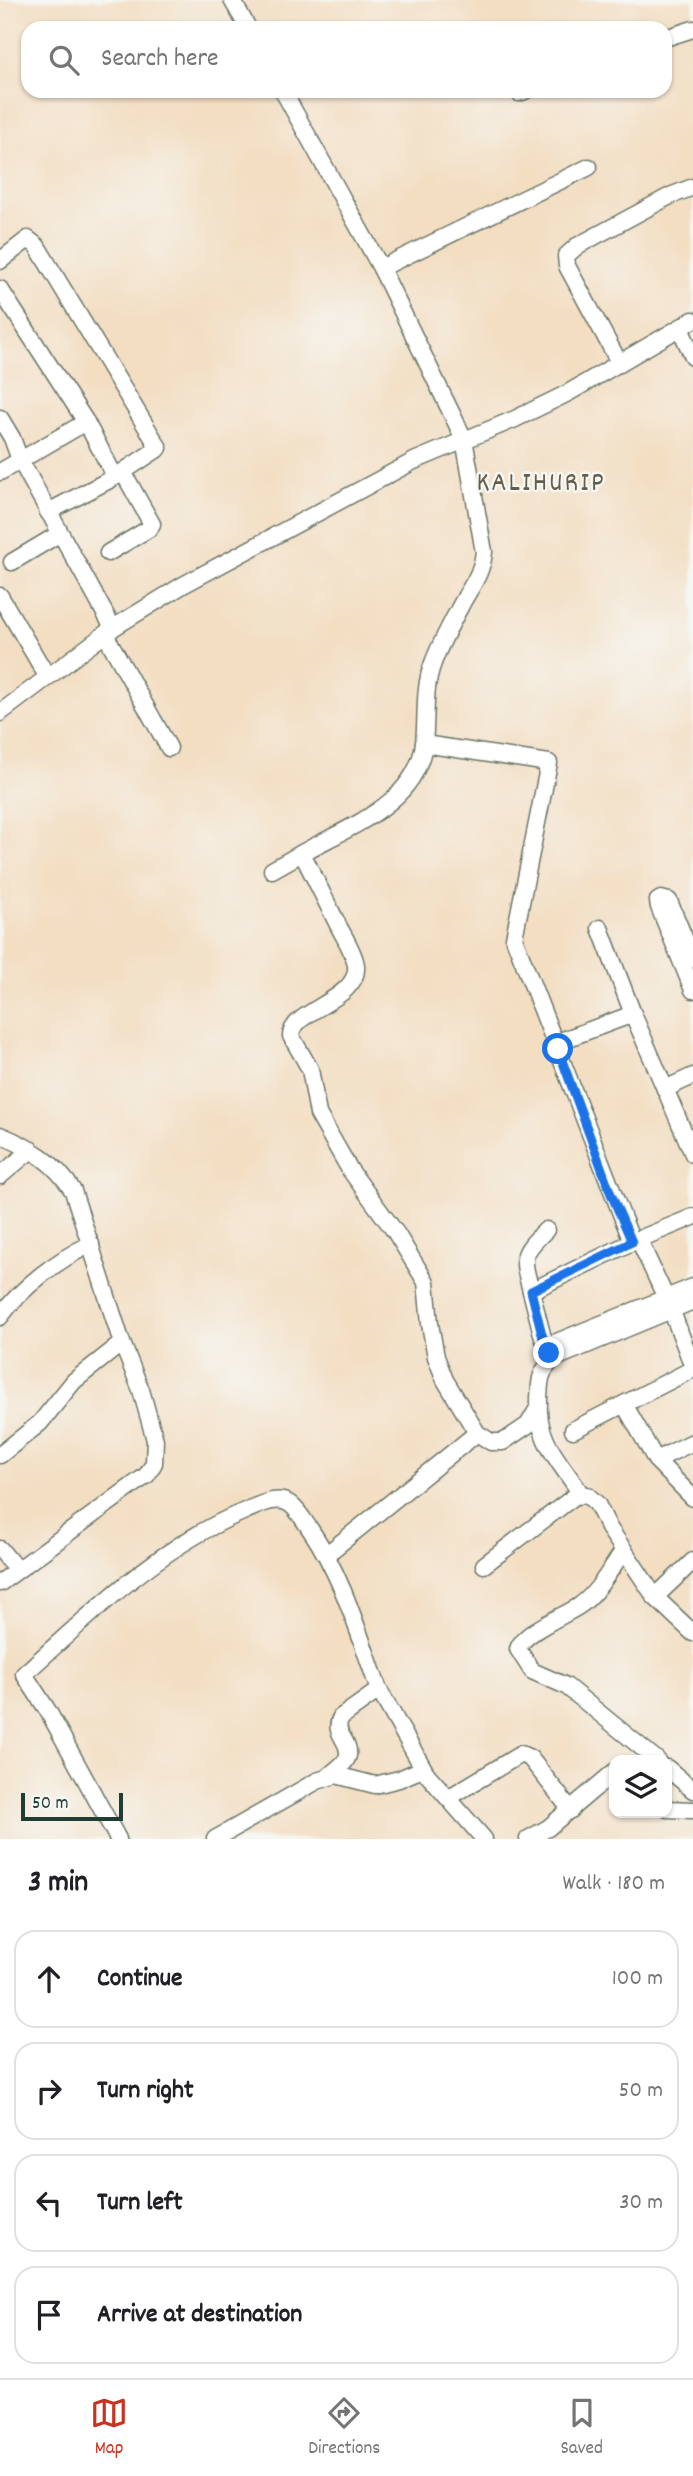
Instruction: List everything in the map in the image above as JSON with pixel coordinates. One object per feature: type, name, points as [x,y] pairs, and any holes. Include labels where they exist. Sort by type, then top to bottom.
[{"type":"street","points":[[232,0],[244,21]]},
{"type":"street","points":[[672,36],[693,29]]},
{"type":"street","points":[[272,870],[396,799],[411,783],[420,764],[424,744],[426,688],[432,665],[483,566],[484,541],[464,439],[382,268],[287,98]]},
{"type":"street","points":[[382,268],[589,167]]},
{"type":"street","points":[[620,364],[567,266],[566,256],[577,246],[670,196],[693,187]]},
{"type":"street","points":[[0,261],[28,239],[37,246],[159,448],[119,474],[48,512]]},
{"type":"street","points":[[0,289],[152,524],[150,528],[108,553]]},
{"type":"street","points":[[0,713],[109,631],[183,584],[414,461],[515,419],[568,393],[687,324],[693,357]]},
{"type":"street","points":[[0,418],[169,748]]},
{"type":"street","points":[[0,472],[86,422]]},
{"type":"street","points":[[12,562],[59,534]]},
{"type":"street","points":[[0,596],[47,677]]},
{"type":"street","points":[[424,744],[549,763],[514,937],[635,1241],[669,1303],[693,1368],[573,1430]]},
{"type":"street","points":[[302,853],[356,964],[355,977],[349,986],[293,1028],[291,1036],[310,1069],[318,1114],[350,1170],[396,1233],[426,1282],[436,1357],[445,1380],[477,1433],[491,1442],[503,1442],[523,1430],[538,1408]]},
{"type":"street","points":[[691,981],[659,907],[658,901],[661,899],[669,901],[693,959]]},
{"type":"street","points":[[600,928],[633,1014],[693,1154]]},
{"type":"street","points":[[555,1043],[633,1014]]},
{"type":"street","points":[[665,1089],[693,1076]]},
{"type":"street","points":[[0,1135],[46,1159],[62,1173],[80,1208],[155,1440],[154,1463],[147,1475],[0,1583]]},
{"type":"street","points":[[0,1176],[31,1150]]},
{"type":"street","points":[[531,1291],[635,1241],[693,1217]]},
{"type":"street","points":[[547,1230],[526,1253],[524,1266],[543,1338],[552,1353]]},
{"type":"street","points":[[0,1317],[14,1300],[51,1268],[91,1244]]},
{"type":"street","points":[[693,1287],[669,1303],[552,1353],[542,1371],[538,1408],[545,1441],[581,1494],[594,1500],[655,1597],[693,1633]]},
{"type":"street","points":[[669,1303],[693,1301]]},
{"type":"street","points":[[0,1455],[40,1423],[74,1381],[122,1343]]},
{"type":"street","points":[[624,1404],[656,1460],[693,1498]]},
{"type":"street","points":[[327,1554],[477,1433]]},
{"type":"street","points":[[656,1460],[693,1442]]},
{"type":"street","points":[[484,1565],[581,1494]]},
{"type":"street","points":[[118,1839],[24,1674],[109,1598],[155,1562],[229,1517],[266,1502],[283,1501],[299,1513],[327,1554],[379,1690],[426,1773],[484,1839]]},
{"type":"street","points":[[0,1549],[17,1570]]},
{"type":"street","points":[[624,1550],[593,1594],[582,1604],[521,1641],[517,1649],[532,1671],[566,1686],[651,1755]]},
{"type":"street","points":[[655,1597],[693,1561]]},
{"type":"street","points":[[329,1776],[348,1757],[349,1752],[338,1730],[341,1717],[379,1690]]},
{"type":"street","points":[[448,1798],[521,1754],[530,1758],[571,1810]]},
{"type":"street","points":[[215,1839],[329,1776],[336,1775],[375,1785],[420,1770],[426,1773]]},
{"type":"street","points":[[672,1772],[693,1790]]},
{"type":"street","points":[[528,1839],[548,1828],[609,1776]]},
{"type":"street","points":[[672,1810],[693,1810]]},
{"type":"district","name":"KALIHURIP","points":[[541,485]]},
{"type":"route","points":[[549,1353],[551,1346],[543,1338],[531,1291],[632,1242],[611,1194],[558,1049]]}]
